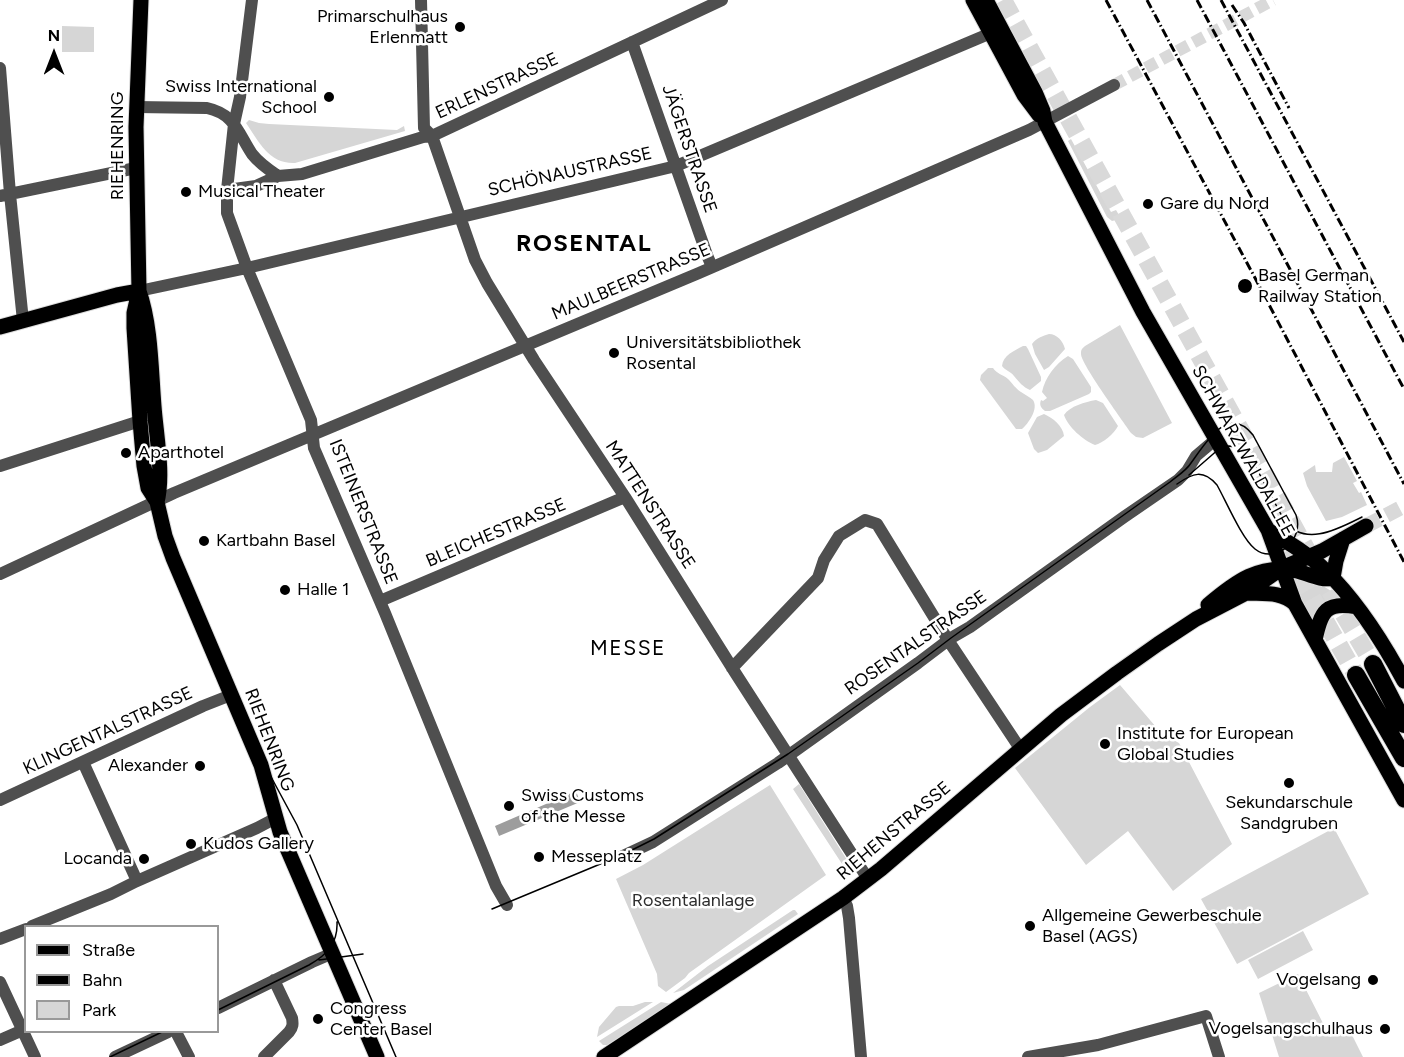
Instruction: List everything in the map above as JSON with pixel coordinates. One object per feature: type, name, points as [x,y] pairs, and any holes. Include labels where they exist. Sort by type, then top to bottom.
[{"type":"highway","points":[[1404,707],[1394,689],[1377,670],[1404,724]]},
{"type":"highway","points":[[1356,675],[1404,758]]},
{"type":"main road","name":"RIEHENRING","points":[[141,0],[136,107],[139,291],[134,313],[134,328],[140,421],[148,488],[157,502],[173,558],[261,765],[280,832],[292,862],[377,1057]]},
{"type":"main road","name":"SCHWARZWALDALLEE","points":[[973,0],[1024,95],[1046,122]]},
{"type":"main road","name":"SCHWARZWALDALLEE","points":[[986,0],[1035,92],[1046,122],[1143,312],[1268,530],[1295,603],[1404,800]]},
{"type":"main road","name":"RIEHENRING","points":[[139,291],[146,312],[159,465],[160,486],[157,502]]},
{"type":"main road","points":[[0,327],[139,291]]},
{"type":"main road","name":"RIEHENSTRASSE","points":[[604,1057],[843,898],[1084,697],[1158,644],[1196,619],[1246,593],[1282,568],[1322,551],[1366,526]]},
{"type":"main road","points":[[1268,530],[1324,568],[1386,646],[1404,681]]},
{"type":"main road","points":[[1333,578],[1344,539]]},
{"type":"main road","points":[[1282,568],[1323,579],[1333,578]]},
{"type":"main road","name":"RIEHENSTRASSE","points":[[1196,619],[1216,598],[1250,576],[1267,569],[1282,568]]},
{"type":"main road","points":[[1246,593],[1281,595],[1295,603]]},
{"type":"main road","points":[[1315,640],[1320,618],[1327,609],[1340,605],[1357,607]]},
{"type":"street","name":"ISTEINERSTRASSE","points":[[252,0],[240,97],[234,124],[227,190],[227,213],[247,268],[311,420],[314,448],[380,601],[496,886],[507,905]]},
{"type":"street","name":"MATTENSTRASSE","points":[[421,0],[424,128],[432,136],[475,260],[526,346],[868,879]]},
{"type":"street","name":"ERLENSTRASSE","points":[[227,190],[256,186],[278,176],[302,174],[432,136],[722,0]]},
{"type":"street","name":"SCHÖNAUSTRASSE","points":[[139,291],[247,268],[676,165],[991,33]]},
{"type":"street","name":"JÄGERSTRASSE","points":[[632,42],[712,267]]},
{"type":"street","points":[[0,68],[5,195],[23,321]]},
{"type":"street","name":"MAULBEERSTRASSE","points":[[0,574],[174,494],[712,267],[1029,130],[1114,85]]},
{"type":"street","points":[[136,107],[217,110],[227,115],[254,156],[278,176]]},
{"type":"street","points":[[5,195],[136,168]]},
{"type":"street","points":[[0,465],[140,421]]},
{"type":"street","name":"ROSENTALSTRASSE","points":[[621,857],[662,837],[789,756],[959,632],[970,627],[1178,480],[1196,456],[1216,440]]},
{"type":"street","name":"BLEICHESTRASSE","points":[[380,601],[625,497]]},
{"type":"street","points":[[732,668],[818,578],[824,560],[839,536],[865,520],[877,524],[948,640],[1021,750]]},
{"type":"street","name":"KLINGENTALSTRASSE","points":[[0,801],[231,695]]},
{"type":"street","points":[[83,762],[137,881]]},
{"type":"street","points":[[37,925],[111,894],[276,818]]},
{"type":"street","points":[[843,898],[849,911],[861,1057]]},
{"type":"street","points":[[0,939],[24,930]]},
{"type":"street","points":[[219,1008],[333,953]]},
{"type":"street","points":[[264,1057],[290,1032],[293,1023],[274,980]]},
{"type":"street","points":[[0,982],[23,1030],[0,1040]]},
{"type":"street","points":[[1028,1057],[1094,1052],[1206,1016],[1219,1057]]},
{"type":"street","points":[[24,1033],[35,1057]]},
{"type":"street","points":[[115,1057],[166,1033]]},
{"type":"street","points":[[177,1033],[189,1057]]},
{"type":"green space","points":[[62,26],[94,27],[94,52],[62,52]]},
{"type":"green space","points":[[249,120],[269,124],[397,130],[404,126],[405,131],[295,163],[278,160],[271,156],[246,123]]},
{"type":"green space","points":[[1071,139],[1111,212],[1116,210],[1119,215],[1116,220],[1112,221],[1107,217],[1068,141]]},
{"type":"green space","points":[[1120,325],[1172,423],[1143,438],[1131,433],[1095,380],[1081,354],[1085,346]]},
{"type":"green space","points":[[1049,334],[1059,338],[1065,349],[1044,370],[1032,344]]},
{"type":"green space","points":[[1023,346],[1028,349],[1041,377],[1041,381],[1030,390],[1002,366],[1007,356]]},
{"type":"green space","points":[[1068,356],[1073,359],[1091,387],[1091,392],[1050,411],[1045,411],[1041,408],[1040,403],[1041,400],[1047,398],[1042,392],[1048,377],[1055,367]]},
{"type":"green space","points":[[988,368],[993,368],[1033,400],[1034,412],[1022,429],[1016,429],[980,380],[981,375]]},
{"type":"green space","points":[[1096,400],[1103,403],[1118,426],[1108,438],[1095,445],[1076,433],[1064,415],[1074,407]]},
{"type":"green space","points":[[1044,414],[1057,423],[1064,436],[1047,450],[1038,453],[1028,433],[1037,417]]},
{"type":"green space","points":[[1344,457],[1357,481],[1353,483],[1359,493],[1361,492],[1367,505],[1342,517],[1326,521],[1307,486],[1303,473],[1315,465],[1316,472],[1332,472],[1333,463]]},
{"type":"green space","points":[[1304,578],[1324,586],[1341,599],[1312,623],[1299,594],[1298,588]]},
{"type":"green space","points":[[1120,685],[1162,734],[1179,743],[1232,844],[1173,891],[1128,831],[1086,865],[1015,768]]},
{"type":"green space","points":[[799,784],[849,863],[844,867],[793,789]]},
{"type":"green space","name":"Rosentalanlage","points":[[770,785],[826,875],[666,992],[658,986],[657,974],[616,879],[643,865]]},
{"type":"green space","points":[[1334,828],[1369,894],[1237,964],[1201,899]]},
{"type":"green space","points":[[793,910],[798,914],[684,990],[673,993],[708,966]]},
{"type":"green space","points":[[1303,931],[1313,950],[1258,979],[1248,960]]},
{"type":"green space","points":[[1298,974],[1330,1037],[1349,1029],[1363,1057],[1279,1057],[1259,993]]},
{"type":"green space","points":[[653,1002],[597,1037],[599,1027],[616,1007],[633,1006]]},
{"type":"green space","points":[[661,1002],[671,1004],[607,1045],[599,1041]]},
{"type":"shaded area","points":[[576,791],[580,802],[499,836],[495,826]]},
{"type":"tunnel","points":[[1003,0],[1320,574],[1373,664]]},
{"type":"tunnel","points":[[1114,85],[1273,0]]},
{"type":"tunnel","points":[[1366,526],[1404,506]]},
{"type":"tunnel","points":[[1272,528],[1356,675]]},
{"type":"tram line","points":[[142,0],[138,107],[142,312],[155,483],[161,513],[175,557],[231,690],[263,762],[297,825],[396,1057]]},
{"type":"tram line","points":[[492,909],[622,855],[654,839],[788,754],[1170,482],[1187,469],[1210,437],[1226,425],[1235,423],[1244,426],[1253,435],[1296,515],[1298,524],[1296,533],[1292,541],[1279,552],[1263,553],[1255,549],[1245,537],[1217,485],[1212,480],[1198,474],[1177,484]]},
{"type":"tram line","points":[[1189,475],[1220,448],[1229,446],[1240,448],[1248,453],[1284,520],[1292,528],[1301,533],[1322,534],[1362,517]]},
{"type":"tram line","points":[[219,1010],[321,957],[330,948],[336,936],[337,922]]},
{"type":"tram line","points":[[319,960],[363,954]]},
{"type":"tram line","points":[[110,1057],[160,1033]]},
{"type":"railway","points":[[1106,0],[1404,562]]},
{"type":"railway","points":[[1147,0],[1404,484]]},
{"type":"railway","points":[[1197,0],[1404,389]]},
{"type":"railway","points":[[1221,0],[1404,342]]},
{"type":"railway","points":[[1232,5],[1289,108]]},
{"type":"place","name":"Primarschulhaus Erlenmatt","points":[[460,27]]},
{"type":"place","name":"Swiss International School","points":[[329,97]]},
{"type":"place","name":"Musical Theater","points":[[186,192]]},
{"type":"place","name":"Gare du Nord","points":[[1148,204]]},
{"type":"place","name":"Basel German Railway Station","points":[[1245,286]]},
{"type":"place","name":"Universitätsbibliothek Rosental","points":[[614,353]]},
{"type":"place","name":"Aparthotel","points":[[126,453]]},
{"type":"place","name":"Kartbahn Basel","points":[[204,541]]},
{"type":"place","name":"Halle 1","points":[[285,590]]},
{"type":"place","name":"Institute for European Global Studies","points":[[1105,744]]},
{"type":"place","name":"Alexander","points":[[200,766]]},
{"type":"place","name":"Sekundarschule Sandgruben","points":[[1289,783]]},
{"type":"place","name":"Swiss Customs of the Messe","points":[[509,806]]},
{"type":"place","name":"Kudos Gallery","points":[[191,844]]},
{"type":"place","name":"Messeplatz","points":[[539,857]]},
{"type":"place","name":"Locanda","points":[[144,859]]},
{"type":"place","name":"Allgemeine Gewerbeschule Basel (AGS)","points":[[1030,926]]},
{"type":"place","name":"Vogelsang","points":[[1373,980]]},
{"type":"place","name":"Congress Center Basel","points":[[318,1019]]},
{"type":"place","name":"Vogelsangschulhaus","points":[[1385,1029]]},
{"type":"district","name":"ROSENTAL","points":[[584,244]]},
{"type":"district","name":"MESSE","points":[[628,649]]}]
